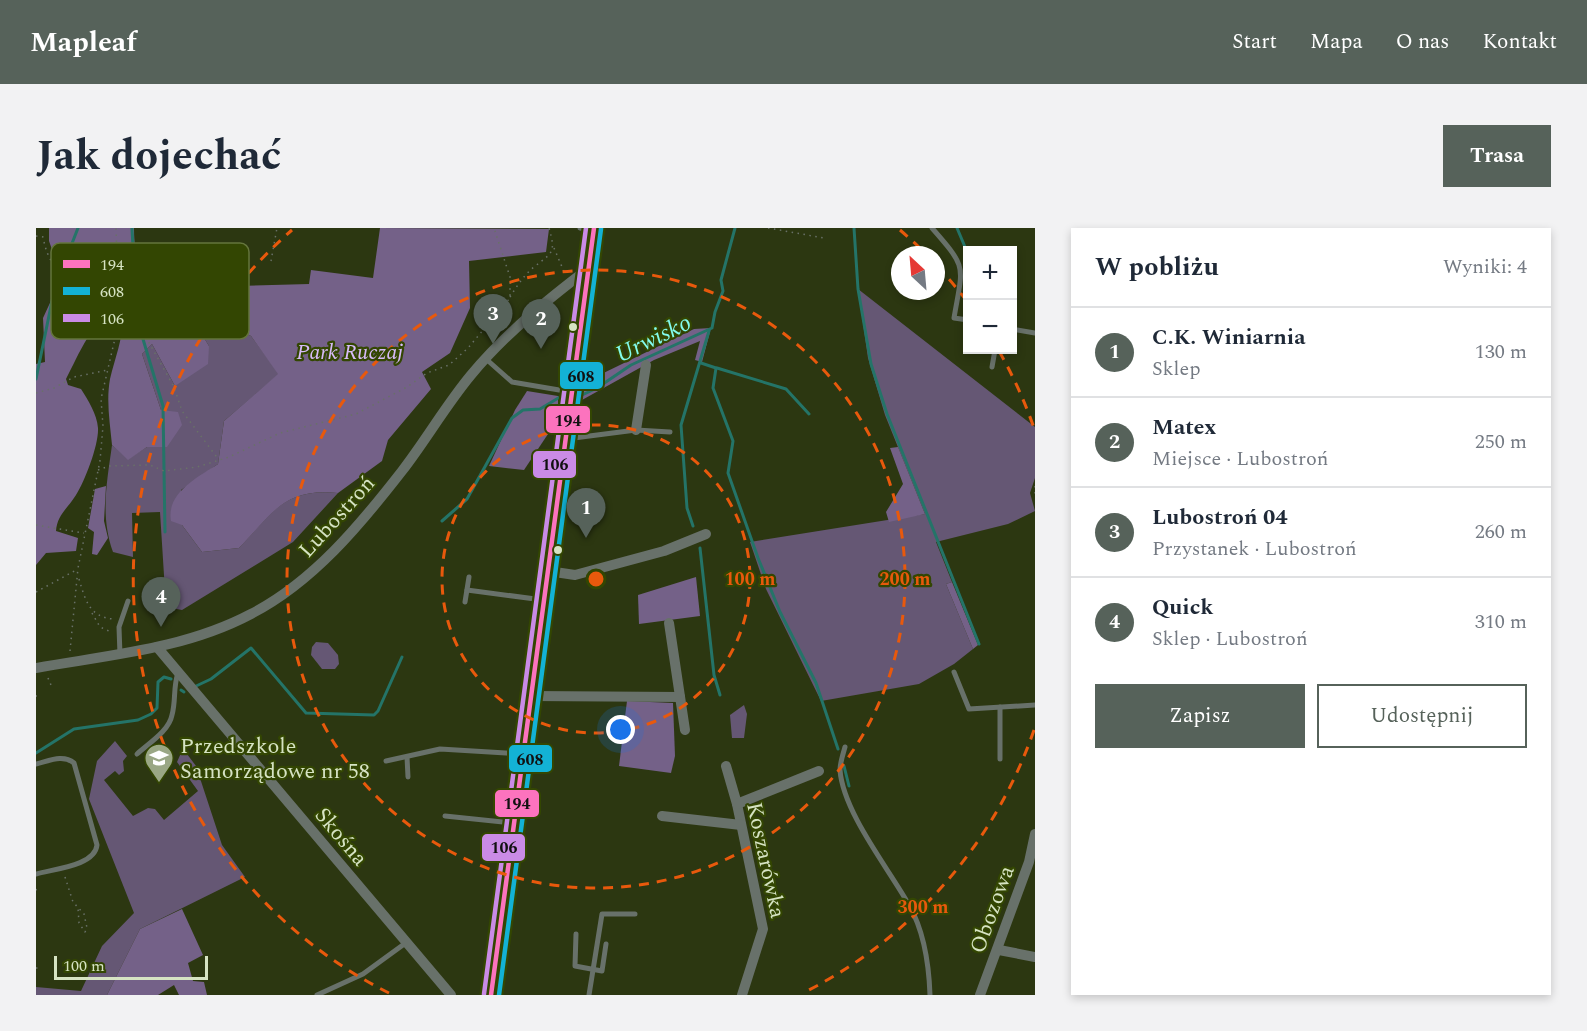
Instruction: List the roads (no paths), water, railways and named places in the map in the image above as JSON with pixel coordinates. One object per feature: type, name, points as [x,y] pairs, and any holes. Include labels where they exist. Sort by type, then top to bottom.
[{"type":"street","points":[[491,995],[589,268],[589,229]]},
{"type":"street","name":"Lubostroń","points":[[41,670],[157,647],[215,630],[277,599],[314,571],[402,471],[471,375],[486,359],[521,323],[589,268]]},
{"type":"street","points":[[636,430],[646,365]]},
{"type":"street","points":[[548,571],[575,575],[664,551],[706,534]]},
{"type":"street","points":[[669,623],[685,730]]},
{"type":"street","name":"Skośna","points":[[157,647],[407,942],[431,977],[452,995]]},
{"type":"street","points":[[531,696],[680,697]]},
{"type":"street","name":"Koszarówka","points":[[726,766],[737,804],[763,928],[742,995]]},
{"type":"street","points":[[737,804],[819,771]]},
{"type":"street","points":[[662,816],[741,825]]},
{"type":"street","name":"Obozowa","points":[[980,995],[999,950],[1029,862],[1035,834]]},
{"type":"street","points":[[999,950],[1035,957]]},
{"type":"lane","points":[[932,228],[960,261],[962,273],[954,318],[963,319]]},
{"type":"lane","points":[[1017,330],[1035,333]]},
{"type":"lane","points":[[992,367],[994,354]]},
{"type":"lane","points":[[486,359],[512,382],[571,392]]},
{"type":"lane","points":[[564,440],[636,430],[670,432]]},
{"type":"lane","points":[[465,602],[469,577]]},
{"type":"lane","points":[[467,590],[544,600]]},
{"type":"lane","points":[[120,655],[121,619],[128,601]]},
{"type":"lane","points":[[954,672],[969,709],[1035,705]]},
{"type":"lane","points":[[137,754],[166,728],[172,717],[174,685],[178,673]]},
{"type":"lane","points":[[1000,707],[1000,759]]},
{"type":"lane","points":[[845,747],[840,768],[843,783],[877,856],[910,906],[921,933],[930,995]]},
{"type":"lane","points":[[386,761],[440,750],[524,754]]},
{"type":"lane","points":[[407,757],[408,777]]},
{"type":"lane","points":[[36,764],[60,758],[74,763],[97,843],[96,850],[90,858],[53,873],[36,874]]},
{"type":"lane","points":[[445,816],[514,824]]},
{"type":"lane","points":[[589,995],[602,914],[635,914]]},
{"type":"lane","points":[[576,934],[575,966],[602,971],[606,944]]},
{"type":"lane","points":[[317,995],[363,974],[407,942]]},
{"type":"waterway","points":[[72,243],[78,228]]},
{"type":"waterway","points":[[132,228],[133,243]]},
{"type":"waterway","name":"Urwisko","points":[[582,395],[597,388],[631,365],[712,328],[723,291],[721,280],[735,228]]},
{"type":"waterway","points":[[854,228],[858,289],[871,364],[887,414],[979,644]]},
{"type":"waterway","points":[[957,228],[965,246]]},
{"type":"waterway","points":[[36,379],[51,306]]},
{"type":"waterway","points":[[693,526],[687,508],[681,425],[709,331]]},
{"type":"waterway","points":[[143,339],[163,406],[165,532]]},
{"type":"waterway","points":[[701,363],[716,368],[713,388],[733,441],[728,473],[780,612],[816,683],[838,749]]},
{"type":"waterway","points":[[717,368],[786,389],[809,414]]},
{"type":"waterway","name":"Urwisko","points":[[442,521],[467,499],[512,418],[523,410],[540,409],[560,397]]},
{"type":"waterway","points":[[700,548],[714,675],[720,695]]},
{"type":"waterway","name":"Urwisko","points":[[194,687],[211,679],[251,648],[306,713],[374,715],[378,711],[402,657]]},
{"type":"waterway","name":"Urwisko","points":[[36,753],[74,729],[138,720],[151,714],[157,708],[158,682],[164,677],[171,679]]},
{"type":"waterway","points":[[844,766],[849,786]]},
{"type":"place","name":"Lubostroń 04","points":[[493,344]]},
{"type":"place","name":"Matex","points":[[541,349]]},
{"type":"place","name":"C.K. Winiarnia","points":[[586,538]]},
{"type":"place","name":"Quick","points":[[161,627]]},
{"type":"place","name":"Przedszkole Samorządowe nr 58","points":[[159,784]]},
{"type":"park label","name":"Park Ruczaj","points":[[350,351]]}]
